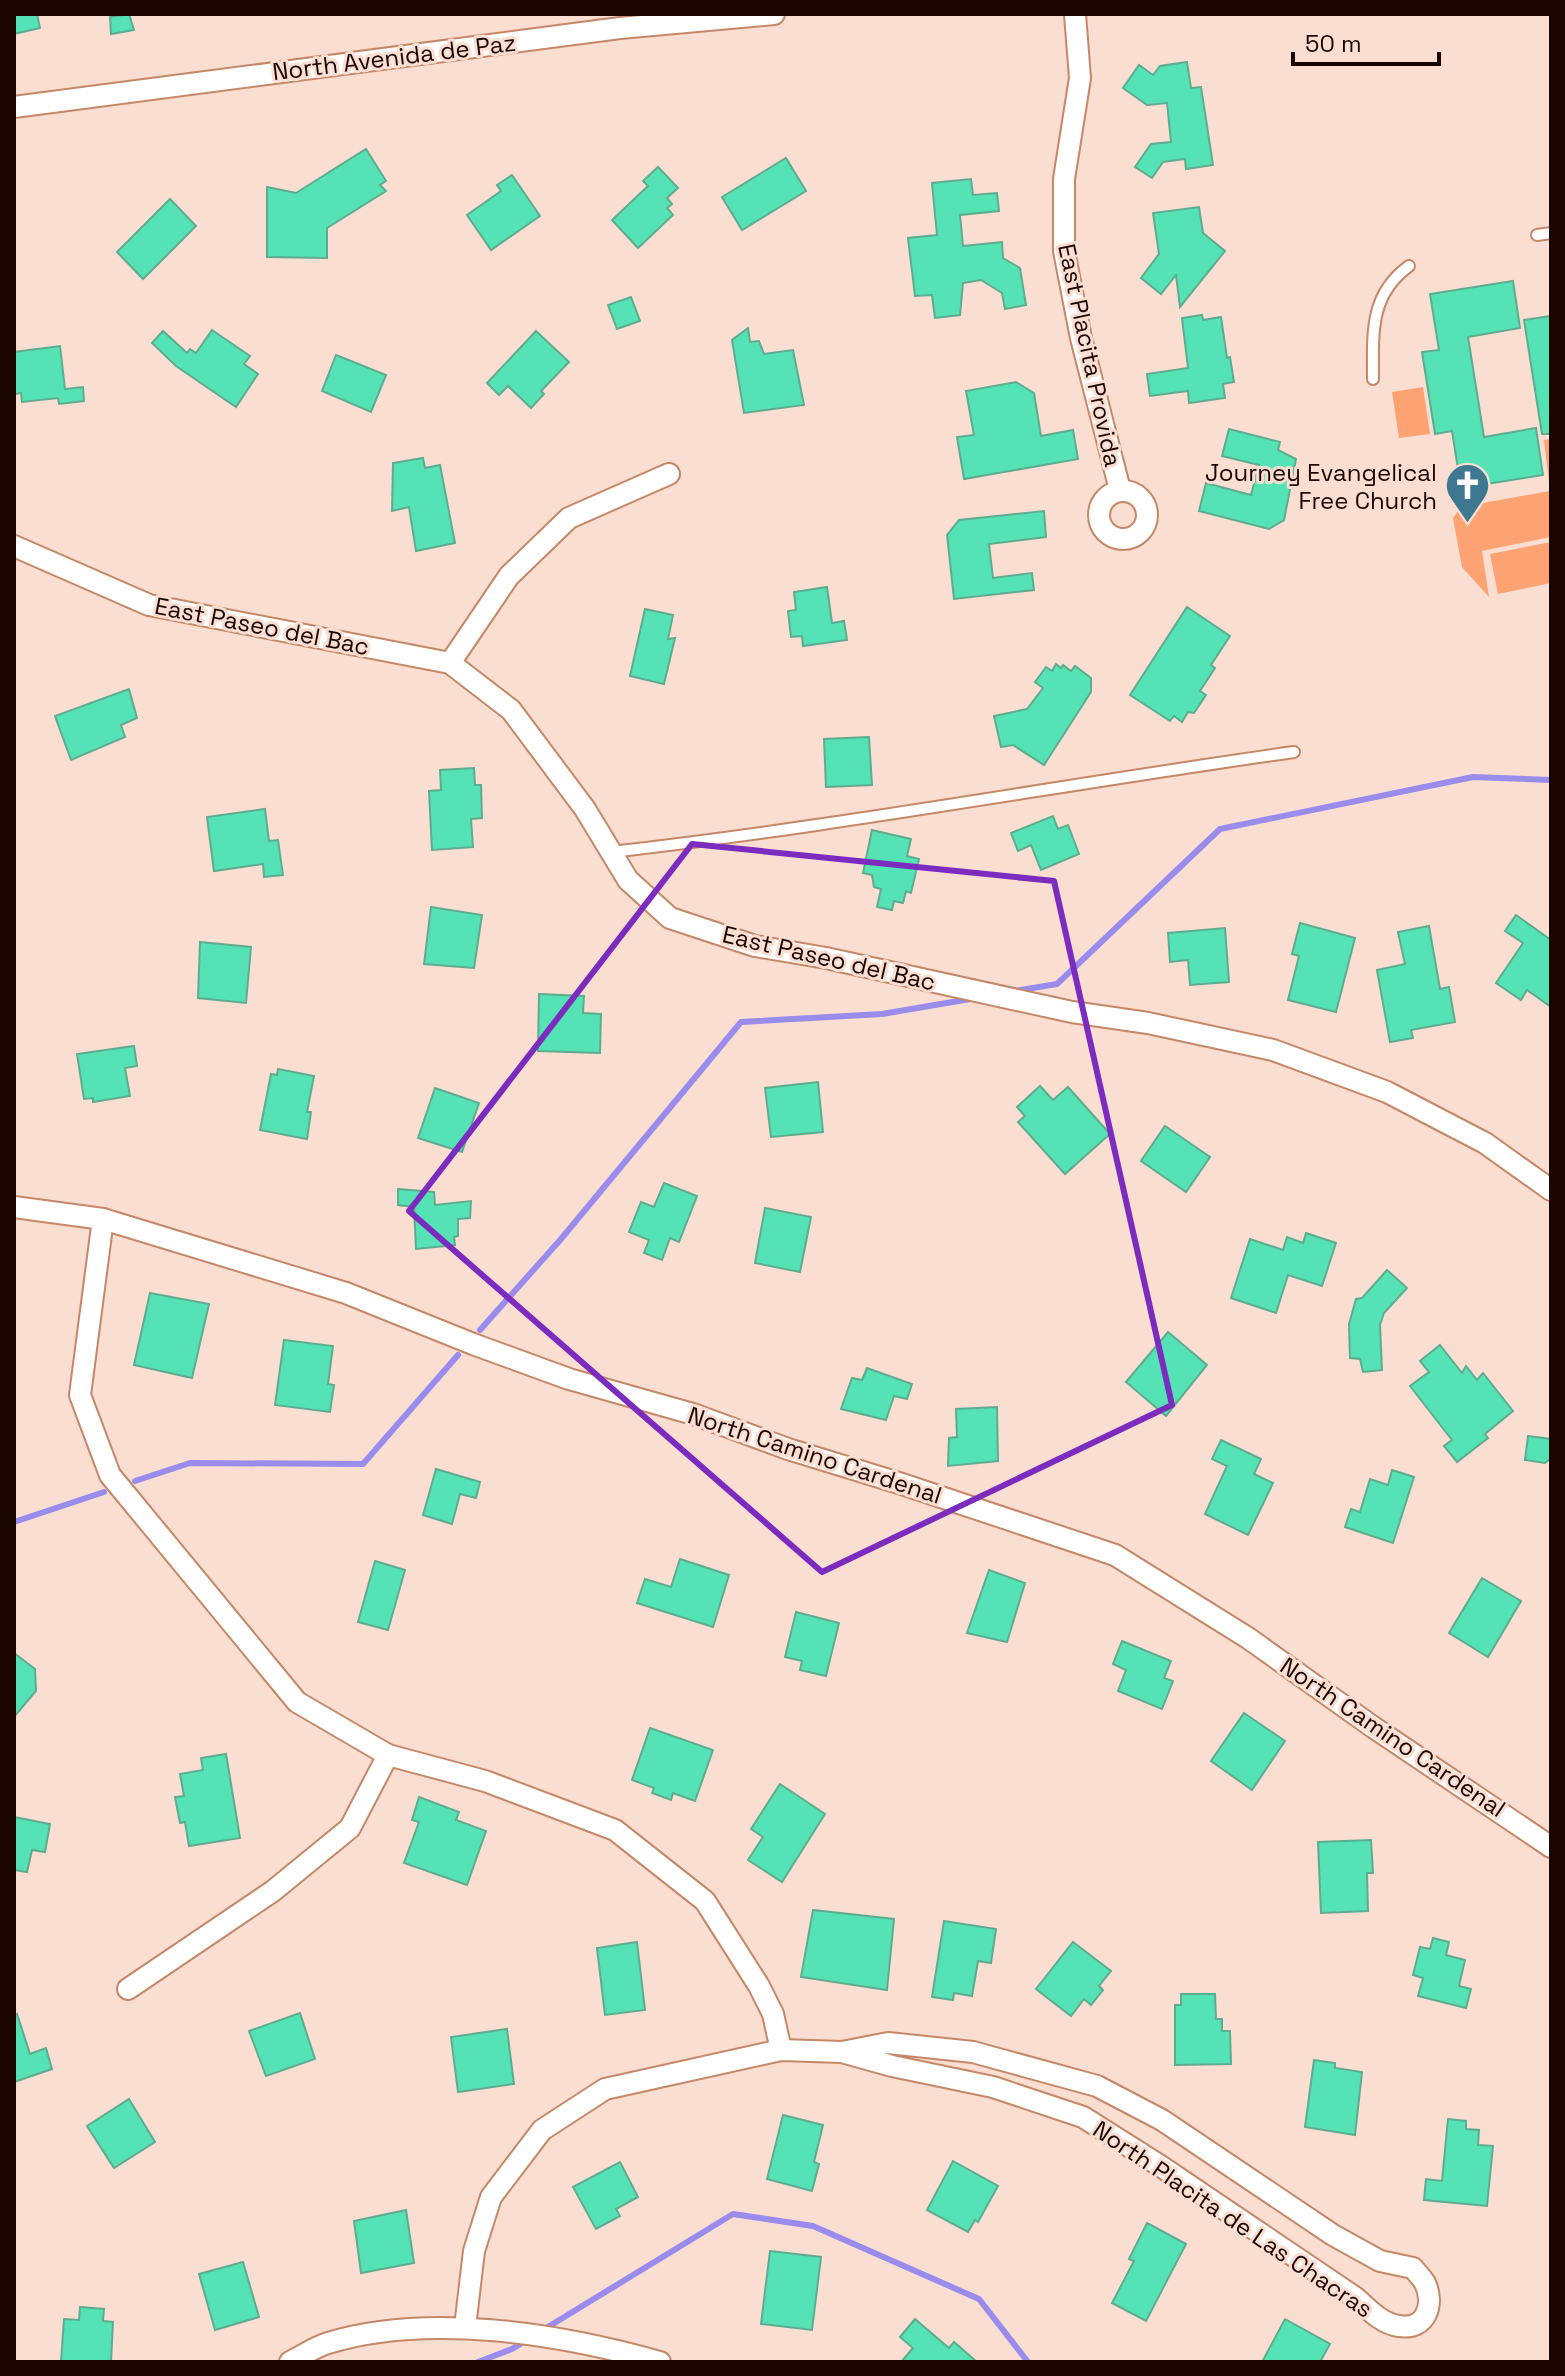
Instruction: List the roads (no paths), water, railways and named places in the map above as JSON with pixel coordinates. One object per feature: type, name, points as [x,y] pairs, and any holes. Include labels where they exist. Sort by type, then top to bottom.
[{"type":"street","name":"North Avenida de Paz","points":[[14,107],[620,28],[774,14]]},
{"type":"street","name":"East Placita Provida","points":[[1074,19],[1080,78],[1064,179],[1064,251],[1081,338],[1120,490]]},
{"type":"street","points":[[450,663],[509,576],[569,518],[669,474]]},
{"type":"street","name":"East Paseo del Bac","points":[[14,546],[149,605],[450,663],[511,710],[585,809],[628,880],[670,918],[755,946],[1273,1050],[1387,1092],[1485,1143],[1551,1190]]},
{"type":"street","name":"North Camino Cardenal","points":[[14,1207],[103,1219],[346,1293],[569,1379],[693,1414],[788,1449],[1115,1555],[1248,1638],[1551,1847]]},
{"type":"street","points":[[103,1219],[80,1395],[110,1475],[297,1702],[388,1755],[485,1781],[615,1830],[705,1901],[759,1986],[773,2014],[781,2050]]},
{"type":"street","points":[[128,1989],[273,1891],[350,1828],[388,1755]]},
{"type":"street","name":"North Placita de Las Chacras","points":[[465,2327],[474,2251],[491,2197],[542,2130],[605,2089],[781,2050],[842,2052],[888,2043],[973,2052],[1097,2086],[1162,2120],[1333,2235],[1380,2261],[1413,2268],[1425,2282],[1430,2301],[1427,2316],[1418,2324],[1399,2327],[1376,2317],[1356,2298],[1083,2117],[993,2087],[842,2052]]},
{"type":"street","points":[[290,2362],[325,2343],[376,2331],[465,2327],[603,2346],[660,2362]]},
{"type":"lane","points":[[1537,235],[1551,233]]},
{"type":"lane","points":[[1373,379],[1373,322],[1391,279],[1409,266]]},
{"type":"lane","points":[[611,852],[886,815],[1294,752]]},
{"type":"waterway","points":[[1014,991],[1057,984],[1220,829],[1473,777],[1551,780]]},
{"type":"waterway","points":[[480,1330],[561,1239],[741,1022],[882,1014],[976,998]]},
{"type":"waterway","points":[[135,1481],[190,1463],[363,1464],[458,1355]]},
{"type":"waterway","points":[[14,1522],[104,1492]]},
{"type":"waterway","points":[[543,2330],[733,2214],[813,2226],[979,2299],[1028,2362]]},
{"type":"waterway","points":[[478,2362],[527,2340]]},
{"type":"place","name":"Journey Evangelical Free Church","points":[[1468,525]]}]
